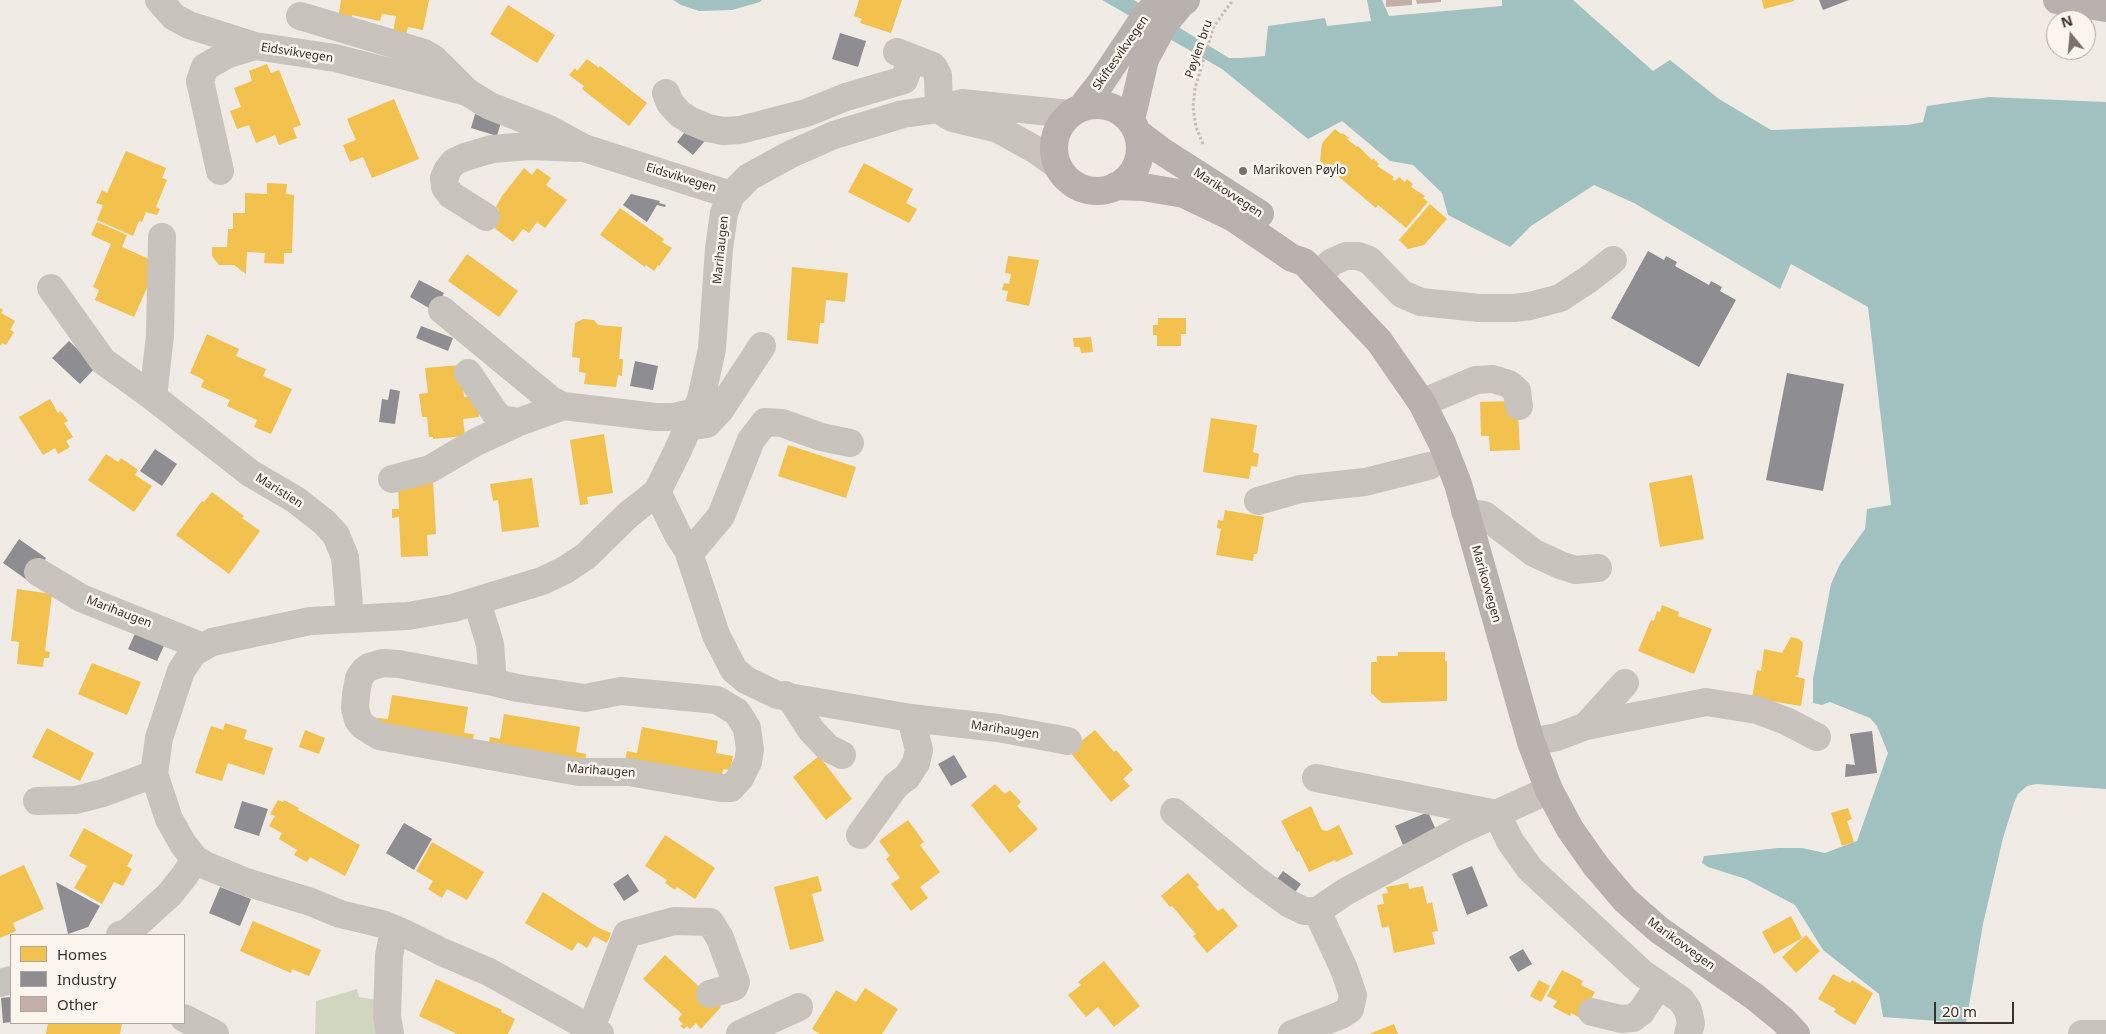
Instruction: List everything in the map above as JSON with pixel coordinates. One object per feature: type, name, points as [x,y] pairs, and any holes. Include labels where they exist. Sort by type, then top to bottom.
[{"type":"main road","name":"Skiftesvikvegen","points":[[1076,110],[1100,84],[1146,15],[1162,0]]},
{"type":"main road","name":"Skiftesvikvegen","points":[[1135,117],[1145,59],[1163,26],[1186,0]]},
{"type":"main road","points":[[2058,0],[2106,8]]},
{"type":"main road","points":[[1090,105],[1111,106],[1135,117],[1139,161],[1133,173],[1122,184],[1108,190],[1092,191],[1078,187],[1065,178],[1057,164],[1053,149],[1056,134],[1063,120],[1076,110],[1090,105]]},
{"type":"main road","name":"Marikovvegen","points":[[1135,117],[1160,150],[1263,216],[1301,246],[1311,269]]},
{"type":"main road","name":"Marikovvegen","points":[[1116,186],[1143,187],[1184,194],[1232,216],[1311,269],[1379,341],[1422,403],[1442,443],[1458,484],[1531,742],[1549,790],[1570,829],[1596,866],[1625,900],[1659,930],[1755,997],[1783,1020],[1796,1034]]},
{"type":"street","points":[[159,0],[164,8],[174,17],[189,25],[256,46]]},
{"type":"street","name":"Eidsvikvegen","points":[[300,16],[424,53],[434,59],[467,92],[490,106],[549,129],[584,148],[731,195]]},
{"type":"street","name":"Eidsvikvegen","points":[[220,171],[200,81],[205,66],[228,54],[256,46],[335,58],[467,92]]},
{"type":"street","points":[[666,93],[670,103],[690,121],[723,131],[740,130],[806,113],[846,97],[904,80],[904,55],[933,66],[938,75],[939,109],[952,118],[998,129],[1057,164]]},
{"type":"street","name":"Marihaugen","points":[[710,994],[734,987],[736,982],[720,938],[710,922],[695,920],[674,921],[627,934],[595,1031],[572,1020],[489,972],[382,924],[340,914],[311,902],[246,882],[195,859],[183,844],[168,819],[154,774],[159,738],[181,671],[193,653],[212,642],[310,621],[408,616],[477,602],[542,581],[565,570],[586,556],[628,515],[657,492],[702,399],[712,349],[719,249],[724,213],[731,195],[749,177],[791,154],[834,135],[903,114],[939,109],[962,103],[1076,110]]},
{"type":"street","points":[[486,217],[451,195],[445,187],[444,178],[454,162],[492,150],[528,146],[584,148]]},
{"type":"street","points":[[154,397],[160,336],[162,237]]},
{"type":"street","points":[[1311,269],[1346,256],[1358,256],[1369,260],[1402,294],[1421,302],[1479,308],[1514,308],[1560,298],[1613,260]]},
{"type":"street","name":"Maristien","points":[[51,288],[103,361],[154,397],[250,472],[296,500],[317,516],[336,535],[345,557],[350,618]]},
{"type":"street","points":[[442,310],[551,400],[563,406],[656,417],[674,417],[707,424],[720,410],[762,346]]},
{"type":"street","points":[[468,373],[501,419],[519,422]]},
{"type":"street","points":[[1422,403],[1476,380],[1494,379],[1509,384],[1517,391],[1519,406]]},
{"type":"street","points":[[392,479],[430,469],[476,442],[519,422],[563,406]]},
{"type":"street","points":[[688,550],[695,547],[721,516],[751,440],[765,422],[782,423],[821,437],[850,443]]},
{"type":"street","points":[[1258,501],[1300,489],[1365,482],[1430,466]]},
{"type":"street","name":"Marihaugen","points":[[657,492],[674,527],[688,550],[716,636],[734,670],[746,680],[778,695],[911,718],[998,728],[1068,741]]},
{"type":"street","points":[[1465,512],[1484,515],[1534,553],[1560,565],[1575,570],[1598,568]]},
{"type":"street","name":"Marihaugen","points":[[38,572],[81,598],[202,647]]},
{"type":"street","points":[[477,602],[490,644],[493,682]]},
{"type":"street","name":"Marihaugen","points":[[384,663],[399,664],[493,682],[517,688],[585,698],[621,691],[717,700],[737,712],[747,728],[750,749],[748,762],[740,778],[731,788],[629,772],[580,772],[379,736],[363,726],[358,720],[355,708],[359,678],[369,667],[384,663]]},
{"type":"street","points":[[1586,726],[1625,684]]},
{"type":"street","points":[[785,695],[791,699],[812,730],[828,748],[842,756]]},
{"type":"street","points":[[1531,742],[1557,737],[1586,726],[1706,702],[1757,710],[1786,721],[1817,737]]},
{"type":"street","points":[[860,835],[896,785],[907,776],[916,763],[919,750],[911,718]]},
{"type":"street","points":[[37,801],[76,800],[103,794],[154,774]]},
{"type":"street","points":[[1316,778],[1497,814]]},
{"type":"street","points":[[1174,812],[1255,879],[1288,903],[1304,911],[1317,911],[1344,892],[1458,831],[1549,790]]},
{"type":"street","points":[[1497,814],[1510,841],[1530,869],[1642,972],[1681,1000],[1688,1010],[1691,1023],[1688,1034]]},
{"type":"street","points":[[124,934],[127,933],[170,894],[186,875],[195,859]]},
{"type":"street","points":[[1292,1034],[1341,1015],[1350,1009],[1353,995],[1344,969],[1317,911]]},
{"type":"street","points":[[390,1034],[387,1016],[388,976],[389,956],[394,930]]},
{"type":"street","points":[[1592,1012],[1621,1019],[1633,1018],[1641,1012],[1660,985]]},
{"type":"street","points":[[740,1034],[799,1006]]},
{"type":"street","points":[[185,1019],[215,1034]]},
{"type":"street","points":[[2082,1034],[2106,1034]]},
{"type":"path","name":"Pøylen bru","points":[[1204,145],[1196,127],[1193,108],[1195,88],[1214,26],[1232,0]]},
{"type":"green space","points":[[357,989],[359,997],[394,1003],[397,1034],[315,1034],[316,1001]]},
{"type":"water","points":[[673,0],[762,0],[732,10],[699,11]]},
{"type":"water","points":[[1102,0],[1134,0],[1229,58],[1242,58],[1265,56],[1268,26],[1325,18],[1327,26],[1371,21],[1367,0],[1382,0],[1389,16],[1502,6],[1502,0],[1573,0],[1653,71],[1670,60],[1719,99],[1771,130],[1908,125],[1923,122],[1927,106],[1989,97],[2106,102],[2106,789],[2036,784],[2027,786],[2018,794],[2003,838],[1983,924],[1966,1023],[1883,1017],[1879,994],[1823,950],[1795,905],[1746,879],[1708,867],[1702,863],[1704,856],[1778,848],[1802,848],[1825,853],[1857,841],[1888,753],[1877,726],[1870,718],[1830,702],[1822,705],[1813,703],[1813,679],[1831,584],[1840,564],[1865,529],[1867,509],[1891,505],[1868,307],[1791,264],[1780,289],[1634,203],[1594,185],[1531,226],[1510,247],[1448,215],[1442,193],[1413,165],[1390,161],[1342,121],[1308,139],[1222,69]]},
{"type":"building: Homes","points":[[341,0],[429,0],[423,30],[408,27],[406,34],[393,32],[396,16],[382,14],[380,21],[352,15],[351,22],[338,19]]},
{"type":"building: Homes","points":[[859,0],[902,0],[891,33],[860,23],[862,19],[854,16]]},
{"type":"building: Homes","points":[[1762,0],[1794,0],[1794,1],[1764,9]]},
{"type":"building: Homes","points":[[508,5],[555,35],[537,63],[490,34]]},
{"type":"building: Homes","points":[[587,59],[599,68],[600,66],[647,103],[629,126],[582,89],[584,86],[569,75],[575,68],[577,71]]},
{"type":"building: Homes","points":[[267,64],[271,73],[279,70],[301,125],[293,128],[297,138],[279,145],[275,135],[256,143],[249,125],[237,129],[230,111],[241,107],[234,88],[252,81],[249,71]]},
{"type":"building: Homes","points":[[394,99],[419,159],[372,178],[363,157],[350,162],[343,145],[356,140],[347,119]]},
{"type":"building: Homes","points":[[1335,129],[1349,138],[1347,139],[1358,146],[1372,160],[1373,158],[1379,164],[1377,166],[1394,177],[1392,179],[1395,181],[1399,177],[1405,182],[1407,179],[1413,184],[1411,187],[1425,196],[1423,198],[1428,202],[1406,228],[1378,205],[1376,208],[1320,161],[1322,143]]},
{"type":"building: Homes","points":[[126,151],[166,168],[162,178],[167,180],[156,207],[160,209],[157,215],[146,212],[142,222],[139,221],[133,236],[97,220],[103,205],[96,203],[102,190],[107,193]]},
{"type":"building: Homes","points":[[864,163],[913,189],[906,203],[917,209],[909,223],[848,192]]},
{"type":"building: Homes","points":[[524,168],[532,175],[537,168],[551,178],[546,185],[567,200],[545,228],[537,222],[529,233],[523,229],[513,242],[489,224],[499,210],[496,207],[502,196]]},
{"type":"building: Homes","points":[[267,183],[287,184],[286,194],[294,195],[292,253],[284,253],[284,264],[264,263],[265,253],[247,252],[246,274],[234,265],[219,265],[212,256],[212,247],[227,247],[228,229],[233,229],[233,213],[245,213],[245,193],[267,194]]},
{"type":"building: Homes","points":[[1430,204],[1447,219],[1424,245],[1408,249],[1399,240]]},
{"type":"building: Homes","points":[[620,208],[664,239],[662,242],[672,248],[654,271],[646,265],[645,267],[600,235]]},
{"type":"building: Homes","points":[[97,222],[127,235],[122,247],[158,263],[134,317],[95,300],[99,290],[93,287],[111,244],[91,235]]},
{"type":"building: Homes","points":[[467,254],[518,291],[499,317],[448,281]]},
{"type":"building: Homes","points":[[1008,256],[1039,260],[1029,306],[1006,301],[1008,291],[1002,290],[1004,283],[1009,284],[1011,274],[1005,273]]},
{"type":"building: Homes","points":[[792,267],[848,273],[845,302],[826,300],[824,323],[820,323],[818,344],[787,340]]},
{"type":"building: Homes","points":[[0,308],[3,310],[1,313],[15,321],[10,330],[14,332],[6,345],[2,343],[0,346]]},
{"type":"building: Homes","points":[[1158,318],[1186,318],[1186,334],[1181,334],[1181,346],[1157,346],[1157,335],[1153,335],[1153,325],[1158,325]]},
{"type":"building: Homes","points":[[583,319],[594,320],[598,325],[622,327],[619,359],[623,359],[622,376],[618,375],[616,387],[584,384],[586,373],[579,372],[580,358],[572,357],[575,323]]},
{"type":"building: Homes","points":[[207,334],[239,349],[236,356],[266,369],[263,376],[292,389],[271,434],[254,427],[257,420],[227,406],[230,400],[201,387],[204,380],[190,373]]},
{"type":"building: Homes","points":[[1091,337],[1093,352],[1081,353],[1080,347],[1074,347],[1073,338]]},
{"type":"building: Homes","points":[[461,365],[464,397],[477,395],[479,417],[463,419],[465,436],[433,439],[433,437],[429,437],[427,417],[422,417],[419,394],[428,393],[425,368]]},
{"type":"building: Homes","points":[[50,399],[58,413],[61,411],[68,421],[64,423],[73,437],[66,441],[70,447],[58,454],[55,448],[43,455],[19,417]]},
{"type":"building: Homes","points":[[1509,401],[1518,414],[1520,450],[1490,451],[1489,436],[1481,436],[1480,402]]},
{"type":"building: Homes","points":[[1211,418],[1257,425],[1253,452],[1259,454],[1257,467],[1251,466],[1249,479],[1203,472]]},
{"type":"building: Homes","points":[[604,434],[613,493],[587,497],[588,504],[580,505],[570,440]]},
{"type":"building: Homes","points":[[788,445],[856,467],[846,498],[778,476]]},
{"type":"building: Homes","points":[[106,454],[118,462],[121,458],[138,470],[135,475],[152,486],[134,512],[88,480]]},
{"type":"building: Homes","points":[[1692,475],[1704,539],[1660,547],[1649,483]]},
{"type":"building: Homes","points":[[532,478],[539,527],[502,532],[498,500],[493,501],[490,484]]},
{"type":"building: Homes","points":[[433,481],[436,534],[427,535],[428,556],[401,557],[399,517],[392,518],[392,509],[399,509],[398,483]]},
{"type":"building: Homes","points":[[212,492],[244,516],[242,518],[260,531],[229,574],[176,535],[202,501],[204,502]]},
{"type":"building: Homes","points":[[1225,510],[1264,517],[1257,554],[1254,554],[1253,561],[1216,555],[1221,529],[1217,528],[1218,520],[1223,521]]},
{"type":"building: Homes","points":[[17,589],[52,594],[45,651],[50,652],[49,658],[44,658],[43,667],[17,664],[19,642],[11,641]]},
{"type":"building: Homes","points":[[1662,605],[1679,612],[1678,616],[1712,629],[1694,674],[1638,651],[1651,620],[1654,621],[1657,611],[1660,612]]},
{"type":"building: Homes","points":[[1791,637],[1799,639],[1803,643],[1798,675],[1794,676],[1805,679],[1801,706],[1752,698],[1757,670],[1761,671],[1764,649],[1782,653]]},
{"type":"building: Homes","points":[[1398,652],[1445,652],[1445,661],[1447,661],[1447,701],[1382,703],[1371,693],[1371,662],[1377,662],[1377,656],[1398,656]]},
{"type":"building: Homes","points":[[92,663],[141,682],[127,715],[78,694]]},
{"type":"building: Homes","points":[[392,695],[468,707],[464,733],[474,734],[472,744],[376,727],[378,718],[388,719]]},
{"type":"building: Homes","points":[[504,714],[580,727],[576,752],[586,754],[585,764],[488,747],[490,737],[500,739]]},
{"type":"building: Homes","points":[[225,723],[247,730],[244,739],[273,748],[264,775],[228,763],[222,781],[195,773],[211,726],[223,730]]},
{"type":"building: Homes","points":[[642,727],[718,741],[716,753],[733,756],[730,770],[723,769],[722,777],[625,760],[627,751],[637,753]]},
{"type":"building: Homes","points":[[47,728],[94,753],[80,781],[32,757]]},
{"type":"building: Homes","points":[[305,730],[325,738],[319,754],[299,747]]},
{"type":"building: Homes","points":[[1095,730],[1133,770],[1123,779],[1130,786],[1111,802],[1069,751]]},
{"type":"building: Homes","points":[[819,756],[852,799],[826,820],[793,777]]},
{"type":"building: Homes","points":[[995,784],[1005,794],[1010,790],[1021,802],[1017,806],[1038,829],[1010,853],[971,805]]},
{"type":"building: Homes","points":[[278,800],[283,802],[284,800],[299,808],[298,810],[360,845],[345,876],[310,857],[307,862],[294,855],[297,850],[279,839],[282,833],[269,826],[275,816],[270,814]]},
{"type":"building: Homes","points":[[1311,806],[1322,830],[1327,831],[1339,825],[1353,854],[1309,872],[1281,821]]},
{"type":"building: Homes","points":[[1848,808],[1852,819],[1847,821],[1854,842],[1842,846],[1831,813]]},
{"type":"building: Homes","points":[[908,820],[924,842],[920,845],[940,872],[920,887],[928,898],[911,911],[891,884],[900,878],[886,859],[890,856],[879,841]]},
{"type":"building: Homes","points":[[84,828],[133,855],[127,866],[132,869],[123,886],[114,882],[102,904],[74,888],[87,866],[69,856]]},
{"type":"building: Homes","points":[[665,835],[715,868],[695,899],[677,887],[675,890],[665,883],[667,880],[645,866]]},
{"type":"building: Homes","points":[[432,842],[484,872],[467,900],[447,889],[442,898],[428,889],[433,881],[416,871]]},
{"type":"building: Homes","points":[[24,865],[44,909],[13,923],[16,931],[0,938],[0,876]]},
{"type":"building: Homes","points":[[1188,873],[1199,885],[1197,887],[1218,911],[1223,908],[1238,926],[1207,953],[1193,936],[1196,934],[1161,896]]},
{"type":"building: Homes","points":[[818,876],[822,891],[812,894],[824,941],[790,950],[774,887]]},
{"type":"building: Homes","points":[[1408,883],[1409,889],[1423,886],[1427,904],[1432,902],[1438,931],[1432,932],[1435,944],[1394,953],[1389,926],[1382,928],[1377,905],[1384,904],[1382,894],[1388,893],[1386,887]]},
{"type":"building: Homes","points":[[543,892],[599,928],[611,933],[607,943],[594,936],[587,948],[578,942],[572,951],[525,923]]},
{"type":"building: Homes","points":[[1791,916],[1802,938],[1774,954],[1762,932]]},
{"type":"building: Homes","points":[[253,921],[321,950],[309,976],[292,969],[291,973],[240,951]]},
{"type":"building: Homes","points":[[1806,935],[1820,951],[1796,973],[1782,957]]},
{"type":"building: Homes","points":[[665,955],[721,1007],[701,1029],[696,1023],[690,1029],[687,1026],[684,1029],[680,1026],[683,1024],[678,1019],[682,1014],[643,979]]},
{"type":"building: Homes","points":[[1104,961],[1140,1006],[1114,1027],[1098,1007],[1086,1017],[1068,995],[1081,985],[1078,982]]},
{"type":"building: Homes","points":[[1562,970],[1583,981],[1581,985],[1595,992],[1580,1018],[1571,1013],[1570,1016],[1553,1007],[1557,1001],[1547,996]]},
{"type":"building: Homes","points":[[1833,974],[1850,983],[1852,980],[1873,993],[1855,1025],[1834,1012],[1836,1009],[1818,999]]},
{"type":"building: Homes","points":[[436,979],[502,1010],[501,1012],[515,1019],[508,1034],[457,1034],[419,1016]]},
{"type":"building: Homes","points":[[1539,980],[1550,986],[1541,1002],[1530,996]]},
{"type":"building: Homes","points":[[865,988],[898,1009],[882,1034],[820,1034],[812,1029],[836,990],[856,1002]]},
{"type":"building: Homes","points":[[48,1024],[122,1024],[120,1034],[46,1034]]},
{"type":"building: Homes","points":[[1394,1024],[1398,1034],[1369,1034]]},
{"type":"building: Industry","points":[[1819,0],[1849,0],[1823,10]]},
{"type":"building: Industry","points":[[840,33],[866,41],[858,67],[832,59]]},
{"type":"building: Industry","points":[[475,114],[501,122],[497,136],[471,128]]},
{"type":"building: Industry","points":[[692,123],[709,136],[693,155],[677,142]]},
{"type":"building: Industry","points":[[631,194],[660,201],[659,203],[666,205],[665,207],[657,205],[647,222],[623,205]]},
{"type":"building: Industry","points":[[1648,251],[1664,260],[1666,256],[1677,262],[1675,266],[1709,285],[1711,281],[1722,287],[1720,291],[1736,300],[1699,367],[1611,318]]},
{"type":"building: Industry","points":[[419,280],[444,293],[434,311],[410,297]]},
{"type":"building: Industry","points":[[421,326],[453,338],[448,351],[416,338]]},
{"type":"building: Industry","points":[[69,341],[96,367],[80,384],[52,358]]},
{"type":"building: Industry","points":[[635,361],[658,366],[653,390],[630,386]]},
{"type":"building: Industry","points":[[1787,373],[1844,384],[1823,491],[1766,480]]},
{"type":"building: Industry","points":[[390,389],[400,391],[395,424],[379,422],[382,399],[388,400]]},
{"type":"building: Industry","points":[[155,449],[177,464],[162,486],[140,471]]},
{"type":"building: Industry","points":[[19,539],[46,558],[30,582],[3,563]]},
{"type":"building: Industry","points":[[139,625],[168,637],[157,661],[128,649]]},
{"type":"building: Industry","points":[[1872,731],[1877,773],[1845,777],[1846,764],[1855,765],[1850,734]]},
{"type":"building: Industry","points":[[954,755],[967,777],[951,786],[938,764]]},
{"type":"building: Industry","points":[[242,801],[268,809],[259,836],[234,828]]},
{"type":"building: Industry","points":[[1428,812],[1436,830],[1403,845],[1395,826]]},
{"type":"building: Industry","points":[[404,823],[432,839],[414,870],[386,853]]},
{"type":"building: Industry","points":[[1472,866],[1488,906],[1467,915],[1452,874]]},
{"type":"building: Industry","points":[[1283,871],[1301,884],[1293,895],[1275,882]]},
{"type":"building: Industry","points":[[628,874],[639,891],[624,901],[613,884]]},
{"type":"building: Industry","points":[[56,882],[100,906],[88,927],[68,934]]},
{"type":"building: Industry","points":[[220,887],[251,899],[240,926],[209,913]]},
{"type":"building: Industry","points":[[1523,949],[1532,964],[1518,972],[1509,957]]},
{"type":"building: Industry","points":[[10,997],[10,1022],[3,1023],[1,998]]},
{"type":"building: Other","points":[[1386,0],[1412,0],[1412,5],[1386,7]]},
{"type":"building: Other","points":[[1416,0],[1441,0],[1441,2],[1417,4]]},
{"type":"place","name":"Marikoven Pøylo","points":[[1243,171]]}]
